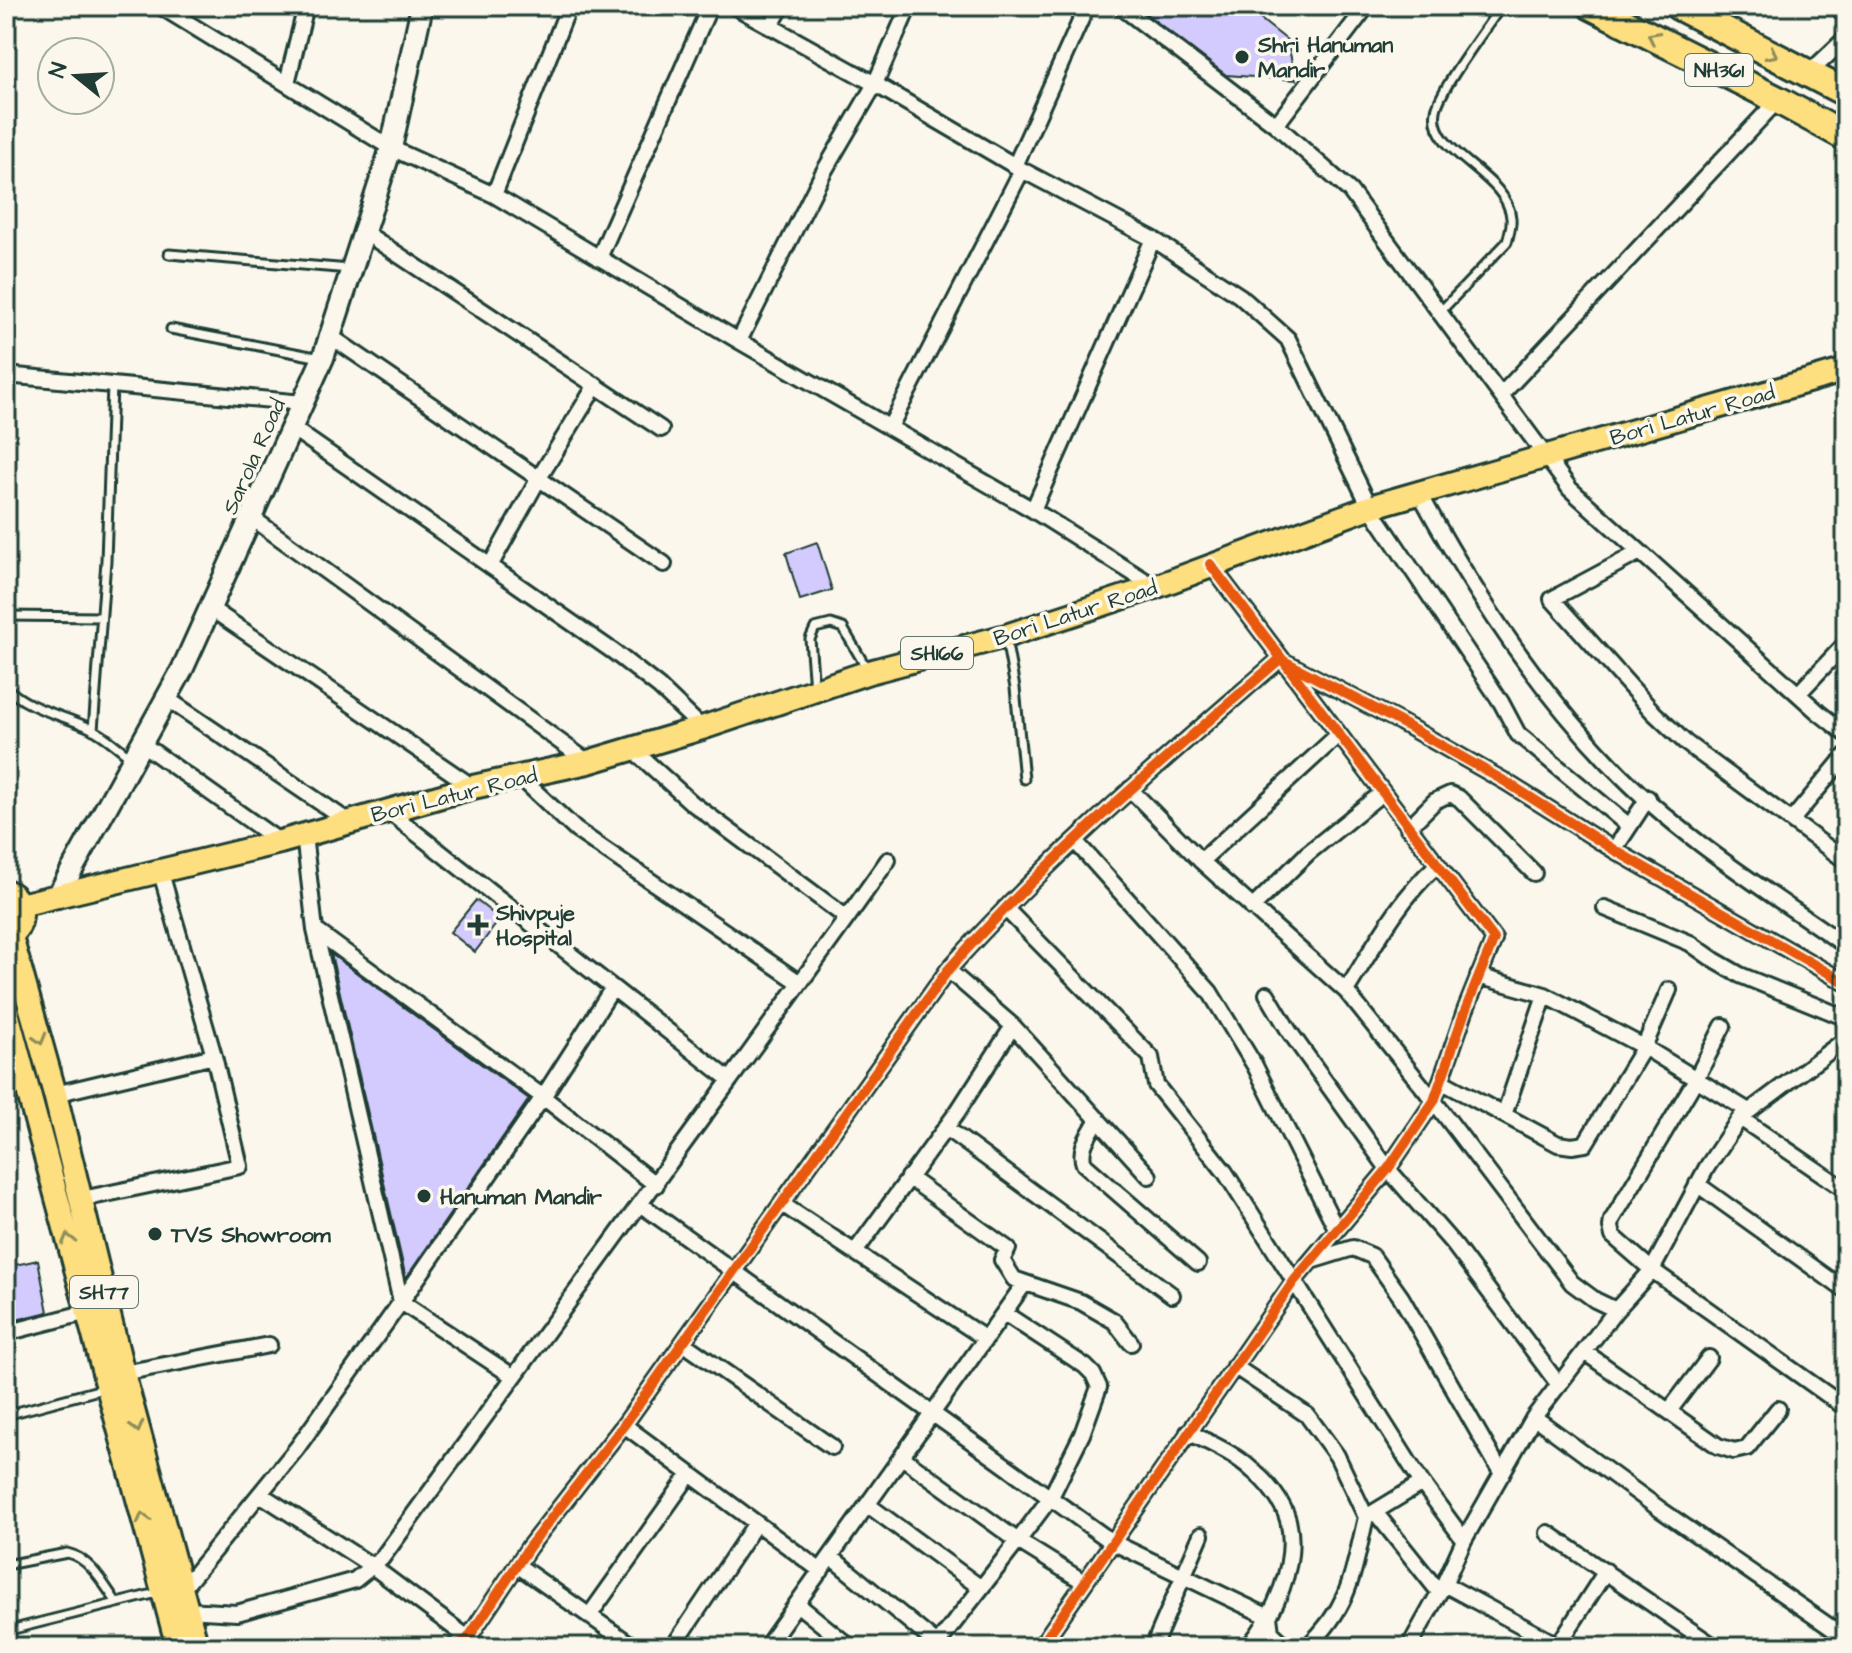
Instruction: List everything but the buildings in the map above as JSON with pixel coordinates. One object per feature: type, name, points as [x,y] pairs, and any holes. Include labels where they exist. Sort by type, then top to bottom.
[{"type":"highway","name":"NH361","points":[[1591,6],[1846,137]]},
{"type":"highway","name":"NH361","points":[[1678,6],[1846,93]]},
{"type":"main road","name":"Sarola Road","points":[[57,897],[166,698],[323,358],[391,148],[422,6]]},
{"type":"main road","name":"Bori Latur Road","points":[[13,898],[57,897],[161,873],[473,787],[588,762],[869,672],[1006,636],[1155,587],[1370,507],[1846,370]]},
{"type":"main road","name":"SH77","points":[[13,898],[22,916],[19,928],[9,938],[82,1199],[116,1380],[176,1598],[197,1647]]},
{"type":"main road","name":"SH77","points":[[6,1009],[88,1312],[116,1380]]},
{"type":"main road","name":"SH77","points":[[176,1598],[178,1647]]},
{"type":"street","points":[[160,6],[391,148],[494,195],[739,341],[1033,510],[1155,587]]},
{"type":"street","points":[[287,83],[306,6]]},
{"type":"street","points":[[494,195],[569,6]]},
{"type":"street","points":[[599,258],[710,6]]},
{"type":"street","points":[[734,6],[1019,168],[1153,239],[1240,296],[1288,339],[1370,507],[1501,702],[1518,734],[1629,826]]},
{"type":"street","points":[[770,27],[782,6]]},
{"type":"street","points":[[739,341],[823,173],[875,84],[909,6]]},
{"type":"street","points":[[890,427],[1019,168],[1087,6]]},
{"type":"street","points":[[1120,6],[1276,125],[1350,191],[1570,489],[1846,734]]},
{"type":"street","points":[[1276,125],[1367,6]]},
{"type":"street","points":[[1837,6],[1846,17]]},
{"type":"street","points":[[1809,73],[1846,38]]},
{"type":"street","points":[[1501,395],[1778,100]]},
{"type":"street","points":[[364,232],[661,429]]},
{"type":"street","points":[[1033,510],[1153,239]]},
{"type":"street","points":[[330,336],[664,564]]},
{"type":"street","points":[[6,375],[303,403]]},
{"type":"street","points":[[490,566],[596,385]]},
{"type":"street","points":[[292,428],[659,687],[702,728]]},
{"type":"street","points":[[1419,492],[1497,626],[1611,766],[1681,828],[1846,946]]},
{"type":"street","points":[[251,517],[588,762]]},
{"type":"street","points":[[1640,552],[1552,599],[1675,733],[1846,861]]},
{"type":"street","points":[[1040,1647],[1294,1281],[1388,1169],[1434,1101],[1494,939],[1210,564]]},
{"type":"street","points":[[210,608],[473,787]]},
{"type":"street","points":[[1798,694],[1846,643]]},
{"type":"street","points":[[474,1643],[517,1565],[624,1425],[948,970],[1005,908],[1130,789],[1280,659]]},
{"type":"street","points":[[1280,659],[1506,782],[1614,850],[1846,983]]},
{"type":"street","points":[[166,698],[349,822]]},
{"type":"street","points":[[1201,861],[1338,735]]},
{"type":"street","points":[[631,748],[692,803],[847,918]]},
{"type":"street","points":[[137,750],[280,842]]},
{"type":"street","points":[[1792,820],[1846,755]]},
{"type":"street","points":[[519,776],[576,830],[800,983]]},
{"type":"street","points":[[1130,789],[1201,861],[1346,991],[1572,1283],[1595,1300],[1616,1310]]},
{"type":"street","points":[[1252,908],[1308,853],[1382,793]]},
{"type":"street","points":[[1408,828],[1435,801],[1450,794],[1459,798],[1534,873]]},
{"type":"street","points":[[1614,850],[1648,798]]},
{"type":"street","points":[[388,811],[730,1080]]},
{"type":"street","points":[[304,835],[315,930],[401,1302],[514,1377]]},
{"type":"street","points":[[1075,841],[1210,992],[1255,1066],[1337,1230]]},
{"type":"street","points":[[612,989],[543,1097],[297,1448],[176,1598],[237,1613],[355,1580],[382,1558],[656,1185],[888,860]]},
{"type":"street","points":[[1346,991],[1394,915],[1436,866]]},
{"type":"street","points":[[82,1199],[240,1166],[214,1056],[161,873]]},
{"type":"street","points":[[1005,908],[1151,1057],[1156,1085],[1225,1172],[1422,1483],[1464,1540]]},
{"type":"street","points":[[1605,908],[1690,943],[1740,975],[1846,1018]]},
{"type":"street","points":[[315,930],[543,1097],[656,1185]]},
{"type":"street","points":[[948,970],[1013,1026],[1149,1176]]},
{"type":"street","points":[[1478,976],[1545,995],[1644,1047],[1696,1079],[1846,1190]]},
{"type":"street","points":[[1441,1081],[1558,1144],[1585,1144],[1644,1047],[1669,990]]},
{"type":"street","points":[[1267,994],[1289,1031],[1388,1169],[1455,1246],[1559,1385]]},
{"type":"street","points":[[1504,1115],[1545,995]]},
{"type":"street","points":[[855,1252],[946,1128],[1013,1026]]},
{"type":"street","points":[[1723,1026],[1611,1227],[1617,1241],[1652,1270],[1846,1408]]},
{"type":"street","points":[[1409,1647],[1464,1540],[1534,1417],[1616,1310],[1652,1270],[1697,1184],[1743,1114],[1846,1039]]},
{"type":"street","points":[[55,1094],[214,1056]]},
{"type":"street","points":[[1098,1119],[1083,1146],[1081,1156],[1084,1164],[1198,1263]]},
{"type":"street","points":[[946,1128],[1172,1295]]},
{"type":"street","points":[[908,1177],[1008,1249],[1002,1260],[1014,1279],[1081,1302],[1114,1321],[1131,1343]]},
{"type":"street","points":[[1697,1184],[1846,1291]]},
{"type":"street","points":[[640,1204],[1112,1542],[1269,1617]]},
{"type":"street","points":[[782,1204],[986,1339]]},
{"type":"street","points":[[1311,1261],[1353,1248],[1372,1256],[1401,1297],[1502,1474]]},
{"type":"street","points":[[766,1647],[1025,1283]]},
{"type":"street","points":[[6,1333],[88,1312]]},
{"type":"street","points":[[831,1557],[936,1646],[1051,1497],[1082,1434],[1099,1387],[1085,1366],[1004,1313]]},
{"type":"street","points":[[683,1343],[832,1447]]},
{"type":"street","points":[[116,1380],[269,1345]]},
{"type":"street","points":[[1586,1353],[1718,1446],[1734,1451],[1747,1448],[1778,1409]]},
{"type":"street","points":[[1669,1411],[1709,1358]]},
{"type":"street","points":[[1234,1366],[1307,1415],[1337,1456],[1370,1515],[1441,1588],[1559,1646],[1606,1571]]},
{"type":"street","points":[[1534,1417],[1841,1640]]},
{"type":"street","points":[[624,1425],[821,1571]]},
{"type":"street","points":[[1188,1432],[1229,1452],[1253,1470],[1274,1493],[1288,1521],[1289,1559],[1277,1601],[1248,1647]]},
{"type":"street","points":[[902,1457],[1018,1541],[1084,1582]]},
{"type":"street","points":[[589,1616],[690,1474]]},
{"type":"street","points":[[1307,1647],[1340,1611],[1370,1515],[1422,1483]]},
{"type":"street","points":[[260,1494],[372,1566],[474,1643]]},
{"type":"street","points":[[868,1505],[981,1588]]},
{"type":"street","points":[[673,1647],[756,1523]]},
{"type":"street","points":[[1548,1533],[1715,1647]]},
{"type":"street","points":[[1156,1640],[1201,1535]]},
{"type":"street","points":[[517,1565],[634,1647]]},
{"type":"street","points":[[797,1604],[850,1647]]},
{"type":"street","points":[[1269,1617],[1271,1632],[1287,1647]]},
{"type":"street","points":[[453,1647],[474,1643]]},
{"type":"lane","points":[[1440,312],[1507,242],[1511,226],[1511,214],[1503,195],[1453,149],[1435,122],[1439,99],[1501,6]]},
{"type":"lane","points":[[169,254],[352,269]]},
{"type":"lane","points":[[171,329],[323,358]]},
{"type":"lane","points":[[93,730],[112,385]]},
{"type":"lane","points":[[6,616],[101,617]]},
{"type":"lane","points":[[814,691],[810,639],[815,628],[831,624],[843,628],[869,672]]},
{"type":"lane","points":[[1006,636],[1015,688],[1024,779]]},
{"type":"lane","points":[[6,687],[33,707],[137,750]]},
{"type":"lane","points":[[6,1415],[116,1380]]},
{"type":"lane","points":[[6,1565],[67,1553],[76,1555],[86,1563],[117,1603]]},
{"type":"lane","points":[[6,1631],[117,1603],[176,1598]]},
{"type":"cycle path","points":[[1040,1647],[1294,1281],[1388,1169],[1434,1101],[1494,939],[1210,564]]},
{"type":"cycle path","points":[[453,1647],[467,1640],[529,1547],[624,1425],[948,970],[1067,848],[1280,659],[1506,782],[1614,850],[1846,983]]},
{"type":"place","name":"Shri Hanuman Mandir","points":[[1242,57]]},
{"type":"place","name":"Shivpuje Hospital","points":[[478,925]]},
{"type":"place","name":"Hanuman Mandir","points":[[424,1196]]},
{"type":"place","name":"TVS Showroom","points":[[155,1234]]}]
